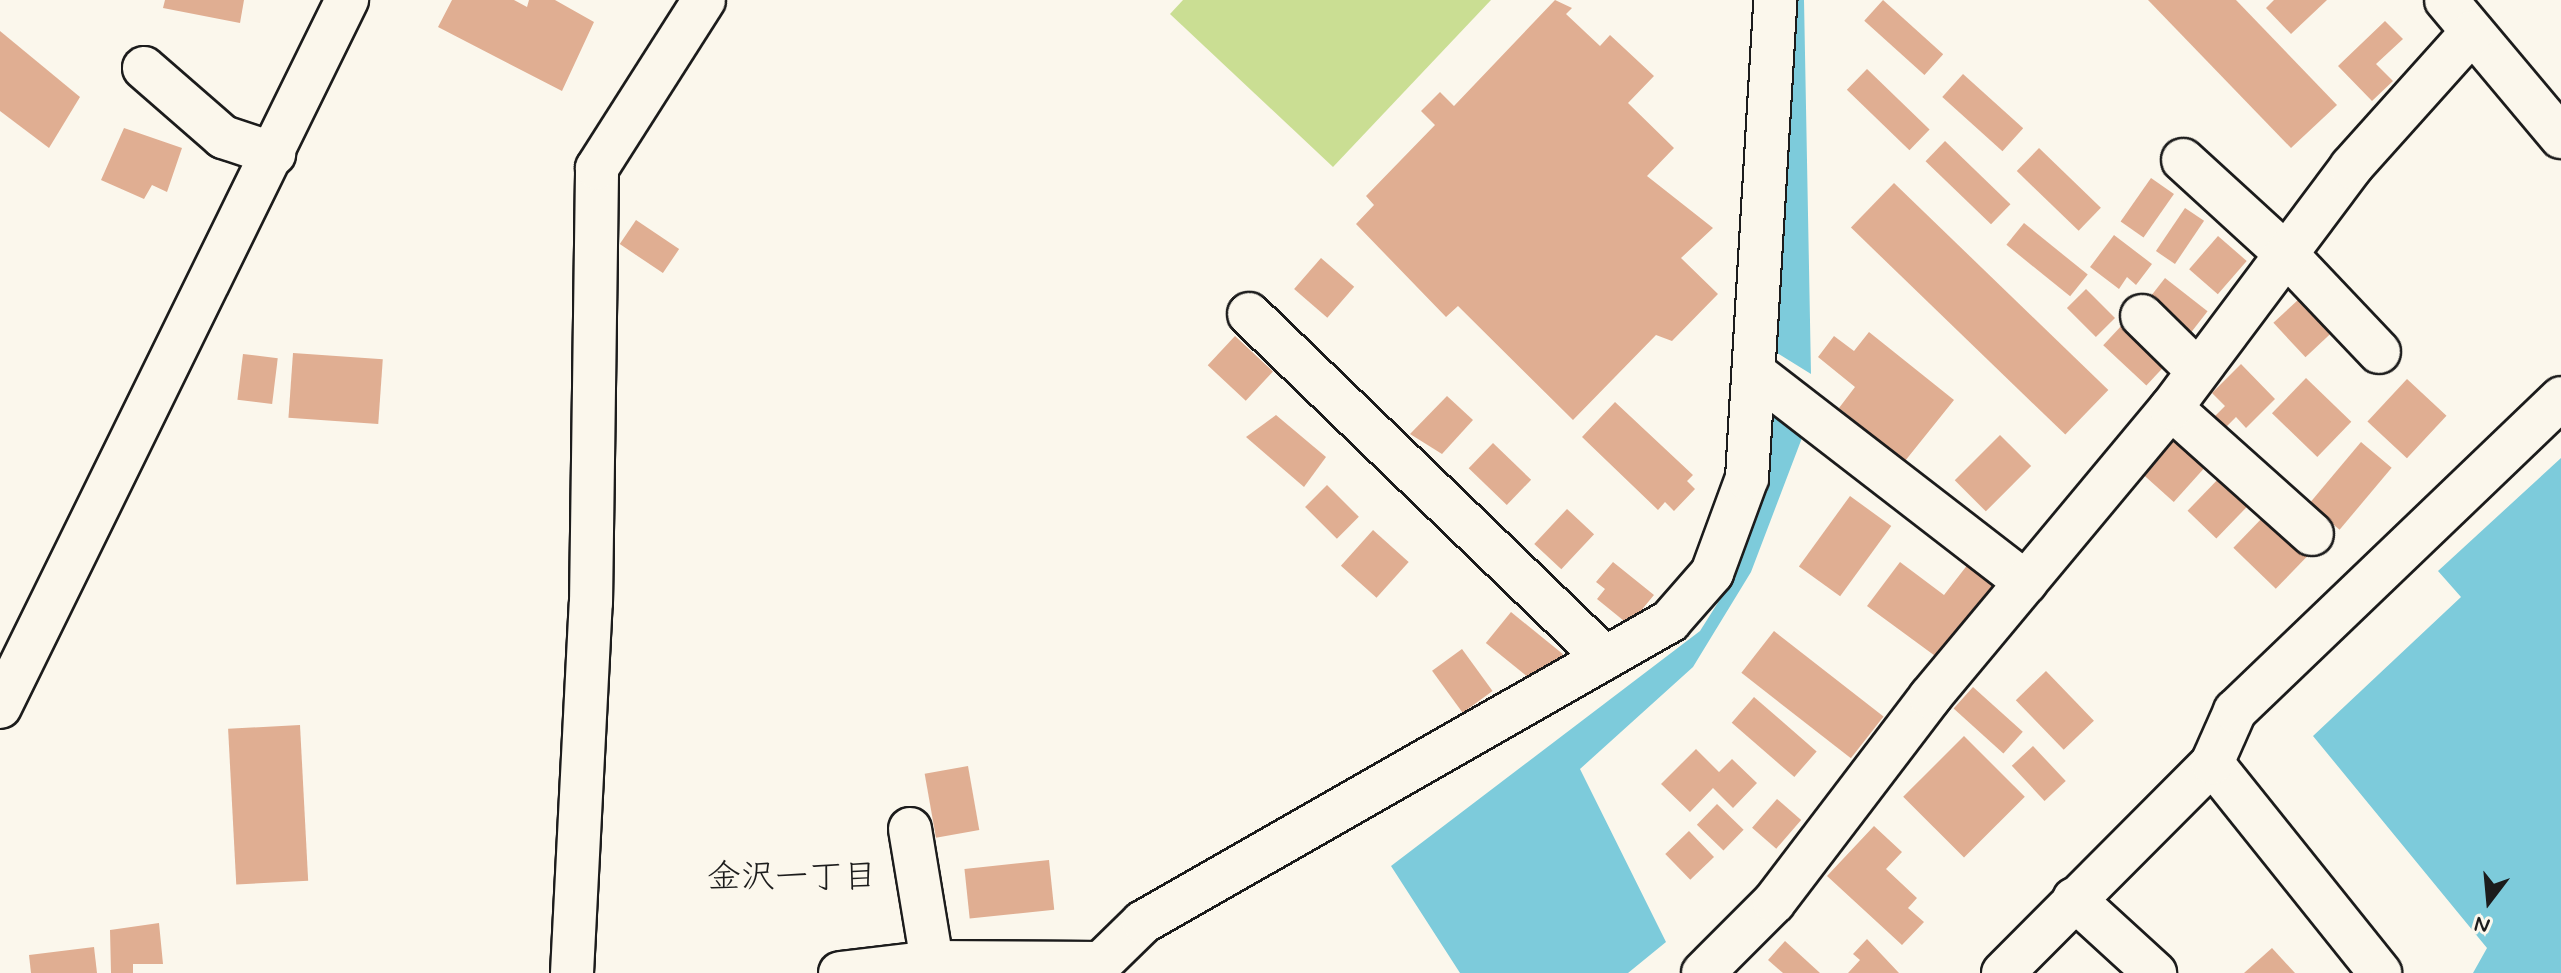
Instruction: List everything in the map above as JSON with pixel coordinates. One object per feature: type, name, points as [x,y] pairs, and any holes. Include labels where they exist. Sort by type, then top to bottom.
[{"type":"street","points":[[0,707],[347,0]]},
{"type":"street","points":[[572,973],[591,603],[597,168],[704,0]]},
{"type":"street","points":[[840,973],[932,962],[1104,968],[1143,922],[1670,621],[1712,573],[1747,478],[1756,374],[1775,0]]},
{"type":"street","points":[[2446,0],[2561,137]]},
{"type":"street","points":[[1703,973],[1774,902],[1930,697],[2171,408],[2351,167],[2472,32]]},
{"type":"street","points":[[144,68],[223,137],[274,154]]},
{"type":"street","points":[[2183,160],[2286,254],[2379,352]]},
{"type":"street","points":[[1249,314],[1605,658]]},
{"type":"street","points":[[2142,316],[2198,371]]},
{"type":"street","points":[[1756,374],[2026,583]]},
{"type":"street","points":[[2003,973],[2212,763],[2235,711],[2561,398]]},
{"type":"street","points":[[2171,408],[2312,534]]},
{"type":"street","points":[[2212,763],[2380,973]]},
{"type":"street","points":[[910,829],[932,962]]},
{"type":"street","points":[[2074,899],[2155,973]]},
{"type":"green space","points":[[1183,0],[1491,0],[1333,167],[1170,14]]},
{"type":"water","points":[[1793,0],[1804,0],[1811,374],[1777,353],[1778,236],[1786,188]]},
{"type":"water","points":[[1769,407],[1805,430],[1751,572],[1693,667],[1580,769],[1666,942],[1628,973],[1460,973],[1391,866],[1700,631],[1736,574]]},
{"type":"water","points":[[2561,458],[2561,973],[2473,973],[2487,948],[2313,736],[2461,597],[2438,571]]},
{"type":"building","points":[[165,0],[244,0],[240,23],[163,8]]},
{"type":"building","points":[[452,0],[514,0],[527,7],[529,0],[555,0],[594,22],[562,91],[438,27]]},
{"type":"building","points":[[1555,0],[1572,8],[1566,14],[1600,46],[1610,35],[1654,76],[1628,103],[1674,148],[1647,176],[1713,228],[1681,258],[1718,294],[1672,341],[1656,335],[1573,420],[1458,306],[1446,317],[1356,224],[1374,205],[1366,196],[1435,125],[1421,111],[1440,92],[1454,106]]},
{"type":"building","points":[[1883,0],[1943,54],[1924,75],[1864,21]]},
{"type":"building","points":[[2148,0],[2236,0],[2337,105],[2291,148]]},
{"type":"building","points":[[2274,0],[2327,0],[2291,34],[2266,8]]},
{"type":"building","points":[[2385,21],[2403,39],[2376,64],[2393,81],[2372,101],[2338,66]]},
{"type":"building","points":[[0,31],[80,97],[49,148],[0,111]]},
{"type":"building","points":[[1867,69],[1930,129],[1909,150],[1847,90]]},
{"type":"building","points":[[1963,74],[2023,128],[2002,151],[1942,97]]},
{"type":"building","points":[[124,128],[182,148],[167,192],[152,185],[144,199],[101,180]]},
{"type":"building","points":[[1945,141],[2010,204],[1991,224],[1926,161]]},
{"type":"building","points":[[2039,148],[2101,208],[2079,231],[2017,171]]},
{"type":"building","points":[[2151,178],[2174,194],[2144,237],[2121,221]]},
{"type":"building","points":[[1894,183],[2108,390],[2065,435],[1851,228]]},
{"type":"building","points":[[2185,208],[2204,221],[2175,264],[2156,251]]},
{"type":"building","points":[[636,220],[679,249],[663,273],[620,244]]},
{"type":"building","points":[[2024,223],[2088,275],[2070,296],[2006,245]]},
{"type":"building","points":[[2114,235],[2152,264],[2136,285],[2127,277],[2119,289],[2090,267]]},
{"type":"building","points":[[2218,236],[2247,261],[2218,294],[2189,269]]},
{"type":"building","points":[[1321,258],[1354,287],[1327,318],[1294,289]]},
{"type":"building","points":[[2165,278],[2208,311],[2188,336],[2146,302]]},
{"type":"building","points":[[2086,289],[2115,318],[2096,337],[2067,308]]},
{"type":"building","points":[[2299,299],[2331,333],[2305,357],[2273,323]]},
{"type":"building","points":[[2123,324],[2166,364],[2146,385],[2103,345]]},
{"type":"building","points":[[1869,332],[1954,400],[1905,461],[1839,408],[1855,387],[1818,357],[1834,336],[1854,351]]},
{"type":"building","points":[[1235,336],[1273,371],[1246,401],[1208,365]]},
{"type":"building","points":[[293,353],[383,359],[378,424],[288,418]]},
{"type":"building","points":[[243,354],[278,358],[272,404],[237,400]]},
{"type":"building","points":[[2241,364],[2275,399],[2246,428],[2236,417],[2223,430],[2212,419],[2225,406],[2212,393]]},
{"type":"building","points":[[2306,378],[2351,422],[2317,457],[2272,413]]},
{"type":"building","points":[[2407,379],[2446,416],[2407,458],[2367,421]]},
{"type":"building","points":[[1447,396],[1473,420],[1442,454],[1410,434]]},
{"type":"building","points":[[1615,402],[1693,475],[1687,481],[1695,489],[1674,511],[1665,502],[1658,510],[1582,437]]},
{"type":"building","points":[[1276,415],[1326,457],[1304,487],[1246,437]]},
{"type":"building","points":[[2000,435],[2031,466],[1986,511],[1955,480]]},
{"type":"building","points":[[2174,439],[2205,467],[2174,502],[2143,474]]},
{"type":"building","points":[[2361,442],[2392,468],[2340,530],[2309,504]]},
{"type":"building","points":[[1493,443],[1531,480],[1507,505],[1469,468]]},
{"type":"building","points":[[2223,474],[2252,502],[2216,538],[2188,511]]},
{"type":"building","points":[[1327,485],[1359,517],[1337,539],[1305,507]]},
{"type":"building","points":[[1850,496],[1891,526],[1840,596],[1799,566]]},
{"type":"building","points":[[1567,509],[1594,534],[1561,569],[1534,544]]},
{"type":"building","points":[[2266,514],[2308,555],[2276,589],[2233,548]]},
{"type":"building","points":[[1373,530],[1409,562],[1377,598],[1341,566]]},
{"type":"building","points":[[1972,559],[2002,581],[1942,661],[1867,606],[1900,562],[1944,595]]},
{"type":"building","points":[[1613,562],[1654,595],[1629,625],[1597,599],[1605,589],[1596,582]]},
{"type":"building","points":[[1511,612],[1563,654],[1538,685],[1486,643]]},
{"type":"building","points":[[1774,631],[1884,717],[1851,758],[1741,673]]},
{"type":"building","points":[[1462,649],[1493,691],[1463,713],[1432,671]]},
{"type":"building","points":[[2046,671],[2094,721],[2064,750],[2016,700]]},
{"type":"building","points":[[1973,687],[2023,732],[2003,753],[1954,709]]},
{"type":"building","points":[[1754,697],[1817,751],[1794,777],[1732,723]]},
{"type":"building","points":[[300,725],[308,881],[236,885],[228,729]]},
{"type":"building","points":[[1964,736],[2025,797],[1964,858],[1903,797]]},
{"type":"building","points":[[2033,746],[2066,781],[2045,801],[2012,766]]},
{"type":"building","points":[[1696,749],[1719,772],[1732,759],[1757,783],[1733,808],[1713,788],[1690,812],[1661,784]]},
{"type":"building","points":[[968,766],[979,830],[936,838],[925,774]]},
{"type":"building","points":[[1777,799],[1801,820],[1776,849],[1752,828]]},
{"type":"building","points":[[1717,804],[1744,830],[1723,851],[1697,825]]},
{"type":"building","points":[[1874,826],[1902,852],[1886,869],[1917,898],[1908,908],[1924,922],[1902,945],[1827,876]]},
{"type":"building","points":[[1689,831],[1714,857],[1690,880],[1665,854]]},
{"type":"building","points":[[1049,860],[1054,910],[970,919],[964,869]]},
{"type":"building","points":[[159,923],[163,964],[133,964],[133,973],[111,973],[110,930]]},
{"type":"building","points":[[1867,939],[1899,973],[1848,973],[1860,960],[1853,954]]},
{"type":"building","points":[[1785,941],[1820,973],[1783,973],[1768,960]]},
{"type":"building","points":[[94,947],[97,973],[31,973],[29,955]]},
{"type":"building","points":[[2272,948],[2295,973],[2244,973]]},
{"type":"district","name":"金沢一丁目","points":[[792,878]]}]
